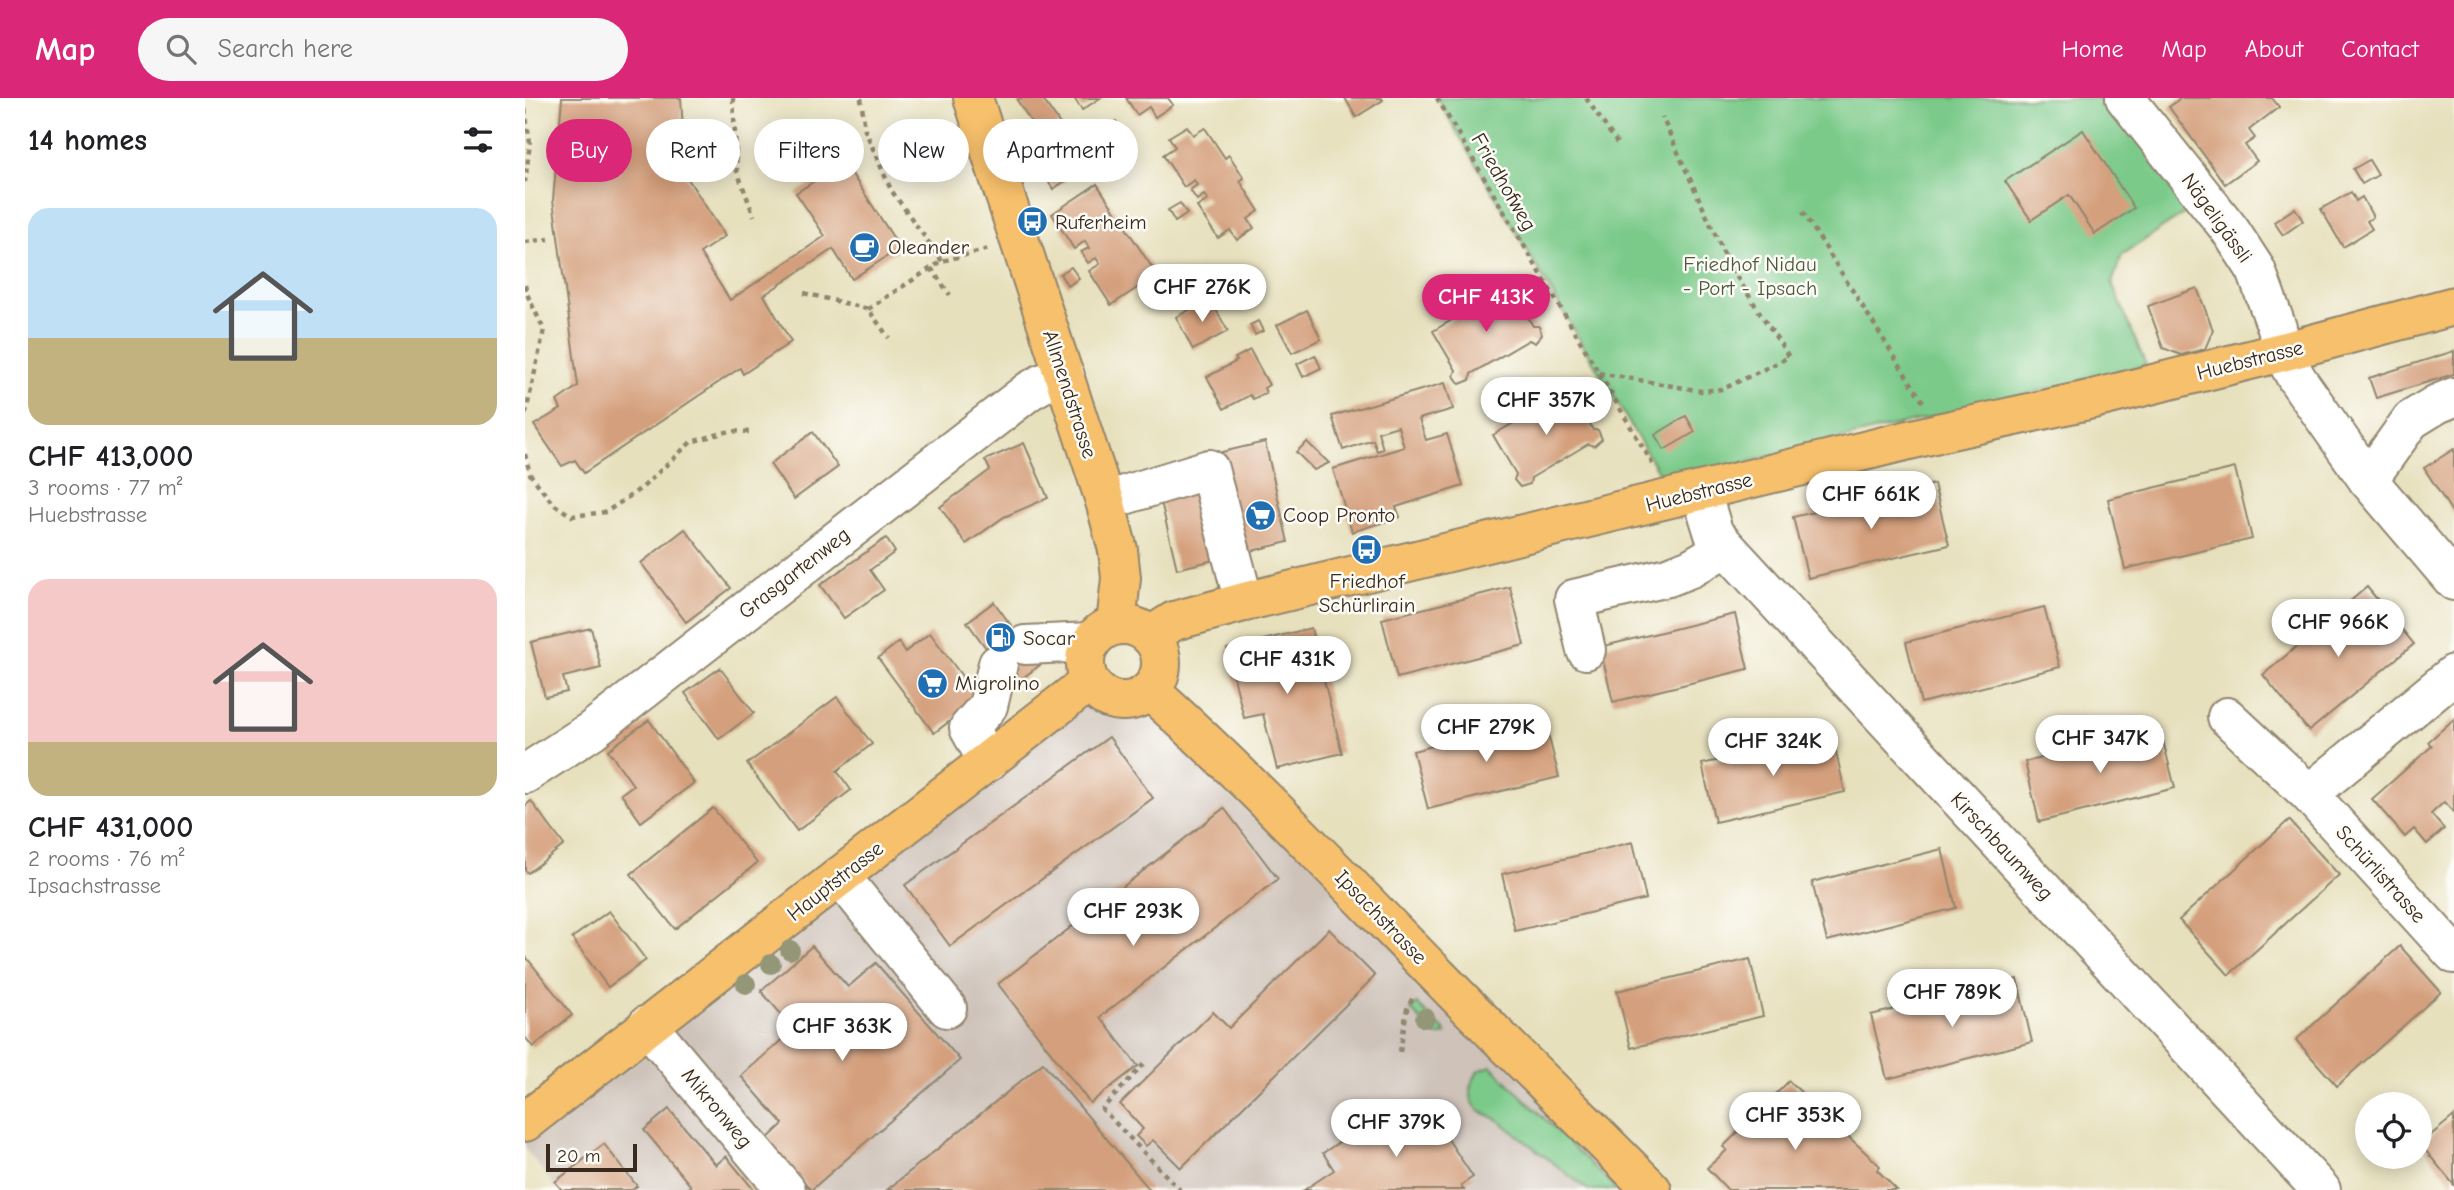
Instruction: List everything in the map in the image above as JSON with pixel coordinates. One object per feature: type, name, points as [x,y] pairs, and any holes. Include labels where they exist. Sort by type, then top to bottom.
[{"type":"main road","name":"Allmendstrasse","points":[[973,98],[1065,376],[1118,550],[1121,578],[1119,634],[1084,662],[1089,682]]},
{"type":"main road","name":"Huebstrasse","points":[[1119,634],[1943,432],[2282,352],[2454,306]]},
{"type":"main road","points":[[1089,682],[1106,698],[1117,701],[1140,698],[1150,691],[1157,681],[1161,657],[1157,646],[1119,634]]},
{"type":"main road","name":"Hauptstrasse","points":[[525,1122],[1089,682]]},
{"type":"main road","name":"Ipsachstrasse","points":[[1150,691],[1198,733],[1301,834],[1435,973],[1652,1190]]},
{"type":"street","name":"Nägeligässli","points":[[2125,98],[2230,230],[2256,270],[2277,328],[2282,352]]},
{"type":"street","points":[[2282,352],[2297,379],[2368,480],[2454,581]]},
{"type":"street","name":"Grasgartenweg","points":[[525,774],[591,731],[1029,391],[1065,376]]},
{"type":"street","points":[[2368,480],[2411,420],[2454,397]]},
{"type":"street","points":[[1105,501],[1209,469],[1244,602]]},
{"type":"street","name":"Kirschbaumweg","points":[[1687,495],[1714,534],[2321,1190]]},
{"type":"street","points":[[1586,650],[1574,599],[1668,577],[1691,568],[1726,547]]},
{"type":"street","points":[[988,762],[969,728],[988,706],[1012,655],[1119,634]]},
{"type":"street","points":[[2309,794],[2454,674]]},
{"type":"street","name":"Schürlistrasse","points":[[2227,717],[2309,794],[2454,954]]},
{"type":"street","points":[[840,876],[947,1008]]},
{"type":"street","name":"Mikronweg","points":[[647,1026],[786,1190]]},
{"type":"path","points":[[733,98],[737,171],[754,216]]},
{"type":"path","points":[[861,98],[865,130],[891,190],[942,261]]},
{"type":"path","name":"Friedhofweg","points":[[1437,98],[1599,373],[1687,495]]},
{"type":"path","points":[[1586,98],[1619,146]]},
{"type":"path","points":[[525,109],[530,143],[525,182]]},
{"type":"path","points":[[1599,373],[1701,391],[1723,390],[1789,357],[1729,265],[1662,117]]},
{"type":"path","points":[[1803,212],[1943,432]]},
{"type":"path","points":[[525,242],[548,239]]},
{"type":"path","points":[[868,309],[942,261],[1000,246]]},
{"type":"path","points":[[931,268],[950,295]]},
{"type":"path","points":[[525,285],[544,330],[525,417]]},
{"type":"path","points":[[804,293],[868,309],[889,338]]},
{"type":"path","points":[[525,454],[530,474],[553,504],[572,516],[607,512],[643,486],[691,442],[730,431],[750,432]]},
{"type":"path","points":[[1400,1052],[1407,1009],[1415,994],[1435,973]]},
{"type":"path","points":[[1144,1064],[1102,1109],[1180,1190]]},
{"type":"shaded area","points":[[1096,691],[1117,701],[1140,698],[1652,1190],[557,1190],[525,1148],[525,1122]]},
{"type":"green space","name":"Friedhof Nidau - Port - Ipsach","points":[[1437,98],[2125,98],[2206,199],[2122,255],[2112,283],[2146,365],[1730,466],[1674,499]]},
{"type":"green space","points":[[1417,1004],[1446,1034],[1436,1036],[1411,1010]]},
{"type":"green space","points":[[1491,1066],[1617,1190],[1588,1190],[1497,1119],[1479,1111],[1472,1101],[1470,1087],[1478,1071]]},
{"type":"building","points":[[562,98],[681,98],[682,119],[646,119],[646,182],[690,182],[725,236],[700,253],[730,300],[825,236],[796,193],[813,182],[857,182],[900,248],[852,279],[833,249],[764,295],[791,342],[743,374],[740,368],[584,473],[575,460],[562,466],[534,425],[561,409],[557,401],[578,386],[553,200],[555,182],[632,182],[632,119],[560,119]]},
{"type":"building","points":[[1042,98],[1057,119],[1029,119],[1017,100]]},
{"type":"building","points":[[1074,98],[1100,98],[1082,110]]},
{"type":"building","points":[[1126,98],[1168,98],[1173,105],[1155,117],[1149,107],[1137,115]]},
{"type":"building","points":[[1345,98],[1381,98],[1383,100],[1356,117]]},
{"type":"building","points":[[2181,98],[2272,98],[2279,107],[2249,130],[2255,138],[2245,145],[2257,161],[2225,184],[2169,107]]},
{"type":"building","points":[[1187,126],[1193,135],[1205,128],[1225,158],[1229,155],[1244,178],[1240,181],[1259,211],[1248,219],[1254,228],[1237,240],[1230,230],[1218,238],[1197,207],[1208,200],[1204,195],[1197,200],[1190,190],[1197,185],[1194,180],[1184,187],[1163,155],[1175,147],[1169,137]]},
{"type":"building","points":[[2083,130],[2134,208],[2095,234],[2069,195],[2031,220],[2005,181]]},
{"type":"building","points":[[2369,160],[2378,175],[2362,184],[2353,169]]},
{"type":"building","points":[[1049,182],[1064,182],[1053,189]]},
{"type":"building","points":[[1097,184],[1157,275],[1111,305],[1089,271],[1100,264],[1096,258],[1088,263],[1081,252],[1089,248],[1085,241],[1074,249],[1052,214]]},
{"type":"building","points":[[2351,192],[2356,201],[2362,197],[2373,217],[2367,221],[2372,229],[2343,247],[2321,209]]},
{"type":"building","points":[[1180,203],[1187,214],[1175,222],[1168,210]]},
{"type":"building","points":[[2295,208],[2303,221],[2283,235],[2274,222]]},
{"type":"building","points":[[1071,267],[1079,278],[1068,286],[1060,274]]},
{"type":"building","points":[[1510,286],[1533,326],[1539,326],[1542,335],[1535,343],[1529,340],[1471,374],[1470,380],[1460,384],[1454,376],[1456,370],[1433,331]]},
{"type":"building","points":[[2197,288],[2213,330],[2205,349],[2181,355],[2163,348],[2148,306]]},
{"type":"building","points":[[1210,299],[1228,331],[1193,350],[1176,317]]},
{"type":"building","points":[[1307,310],[1321,339],[1292,353],[1277,325]]},
{"type":"building","points":[[1258,321],[1263,331],[1255,335],[1250,325]]},
{"type":"building","points":[[1250,350],[1269,385],[1264,388],[1266,393],[1253,399],[1250,395],[1224,409],[1207,377],[1237,361],[1235,358]]},
{"type":"building","points":[[2454,351],[2454,374],[2376,398],[2369,378]]},
{"type":"building","points":[[1315,355],[1321,368],[1303,377],[1297,364]]},
{"type":"building","points":[[1445,383],[1453,409],[1419,419],[1426,440],[1447,434],[1463,486],[1396,507],[1400,517],[1352,532],[1333,469],[1404,447],[1398,426],[1378,432],[1383,449],[1377,451],[1373,440],[1343,450],[1332,416]]},
{"type":"building","points":[[1570,390],[1593,430],[1598,430],[1602,439],[1594,446],[1588,444],[1531,478],[1530,484],[1520,487],[1514,480],[1516,474],[1493,435]]},
{"type":"building","points":[[1686,416],[1695,432],[1664,450],[1655,435]]},
{"type":"building","points":[[813,432],[838,467],[794,499],[770,464]]},
{"type":"building","points":[[1265,442],[1288,542],[1177,569],[1158,489],[1226,473],[1222,452]]},
{"type":"building","points":[[1307,442],[1329,463],[1314,470],[1296,452]]},
{"type":"building","points":[[1024,443],[1048,498],[1004,517],[966,544],[940,507],[990,470],[985,460]]},
{"type":"building","points":[[2454,449],[2454,515],[2424,468]]},
{"type":"building","points":[[2235,468],[2252,539],[2125,569],[2108,499]]},
{"type":"building","points":[[1934,484],[1949,545],[1808,578],[1793,517]]},
{"type":"building","points":[[685,529],[731,588],[686,622],[641,563]]},
{"type":"building","points":[[886,538],[895,552],[870,570],[884,590],[844,618],[820,585]]},
{"type":"building","points":[[1510,587],[1524,645],[1397,678],[1382,619]]},
{"type":"building","points":[[2367,587],[2414,644],[2309,731],[2263,675]]},
{"type":"building","points":[[994,602],[1040,665],[1013,685],[967,622]]},
{"type":"building","points":[[2044,607],[2060,667],[1921,703],[1906,642]]},
{"type":"building","points":[[1735,614],[1748,669],[1613,702],[1600,647]]},
{"type":"building","points":[[591,628],[601,668],[563,677],[567,692],[545,697],[531,642]]},
{"type":"building","points":[[1311,628],[1342,753],[1277,769],[1263,714],[1244,718],[1227,649]]},
{"type":"building","name":"Migrolino","points":[[930,633],[979,699],[934,733],[878,658],[899,642],[905,652]]},
{"type":"building","points":[[720,668],[754,713],[719,739],[685,693]]},
{"type":"building","points":[[837,697],[872,744],[837,771],[851,790],[797,831],[747,764]]},
{"type":"building","points":[[1544,718],[1559,777],[1428,809],[1413,751]]},
{"type":"building","points":[[2454,719],[2454,813],[2444,802],[2431,814],[2444,829],[2427,844],[2414,829],[2405,837],[2372,799],[2432,746],[2428,742]]},
{"type":"building","points":[[649,720],[694,783],[641,822],[621,794],[633,785],[608,750]]},
{"type":"building","points":[[2160,729],[2175,788],[2039,822],[2025,762]]},
{"type":"building","points":[[1832,734],[1845,792],[1715,822],[1702,764]]},
{"type":"building","points":[[1109,737],[1153,798],[950,946],[905,885]]},
{"type":"building","points":[[531,801],[564,845],[528,873],[525,870],[525,806]]},
{"type":"building","points":[[713,808],[757,863],[675,929],[631,874]]},
{"type":"building","points":[[1224,808],[1278,879],[1100,1017],[1138,1066],[1090,1103],[998,984]]},
{"type":"building","points":[[2289,820],[2339,875],[2229,975],[2179,920]]},
{"type":"building","points":[[1633,842],[1646,899],[1515,931],[1502,874]]},
{"type":"building","points":[[1942,849],[1956,908],[1827,941],[1812,882]]},
{"type":"building","points":[[609,911],[646,960],[608,987],[572,938]]},
{"type":"building","points":[[1329,929],[1375,976],[1181,1168],[1153,1140],[1146,1146],[1136,1136],[1143,1129],[1120,1104],[1213,1012],[1229,1028]]},
{"type":"building","points":[[812,946],[848,987],[876,963],[960,1060],[811,1190],[767,1139],[783,1124],[741,1076],[794,1029],[761,991]]},
{"type":"building","points":[[2400,946],[2441,992],[2337,1086],[2296,1040]]},
{"type":"building","points":[[527,958],[572,1015],[533,1047],[525,1037]]},
{"type":"building","points":[[1750,959],[1763,1016],[1631,1048],[1617,991]]},
{"type":"building","points":[[2017,979],[2032,1042],[1887,1079],[1871,1015]]},
{"type":"building","points":[[1043,1063],[1150,1190],[887,1190]]},
{"type":"building","points":[[1789,1081],[1880,1166],[1877,1170],[1897,1190],[1728,1190],[1707,1168],[1727,1150],[1723,1147]]},
{"type":"building","points":[[1426,1106],[1473,1177],[1461,1185],[1464,1190],[1304,1190],[1334,1170],[1323,1153],[1370,1121],[1381,1137]]},
{"type":"building","points":[[669,1109],[716,1165],[726,1156],[754,1190],[686,1190],[691,1186],[644,1130]]},
{"type":"building","points":[[2454,1116],[2454,1185],[2432,1158],[2432,1134]]},
{"type":"building","points":[[604,1144],[637,1186],[632,1190],[562,1190],[555,1182]]},
{"type":"place","name":"Ruferheim","points":[[1032,222]]},
{"type":"place","name":"Oleander","points":[[865,247]]},
{"type":"place","name":"Coop Pronto","points":[[1260,515]]},
{"type":"place","name":"Friedhof Schürlirain","points":[[1367,549]]},
{"type":"place","name":"Socar","points":[[1000,638]]},
{"type":"place","name":"Migrolino","points":[[932,683]]}]
